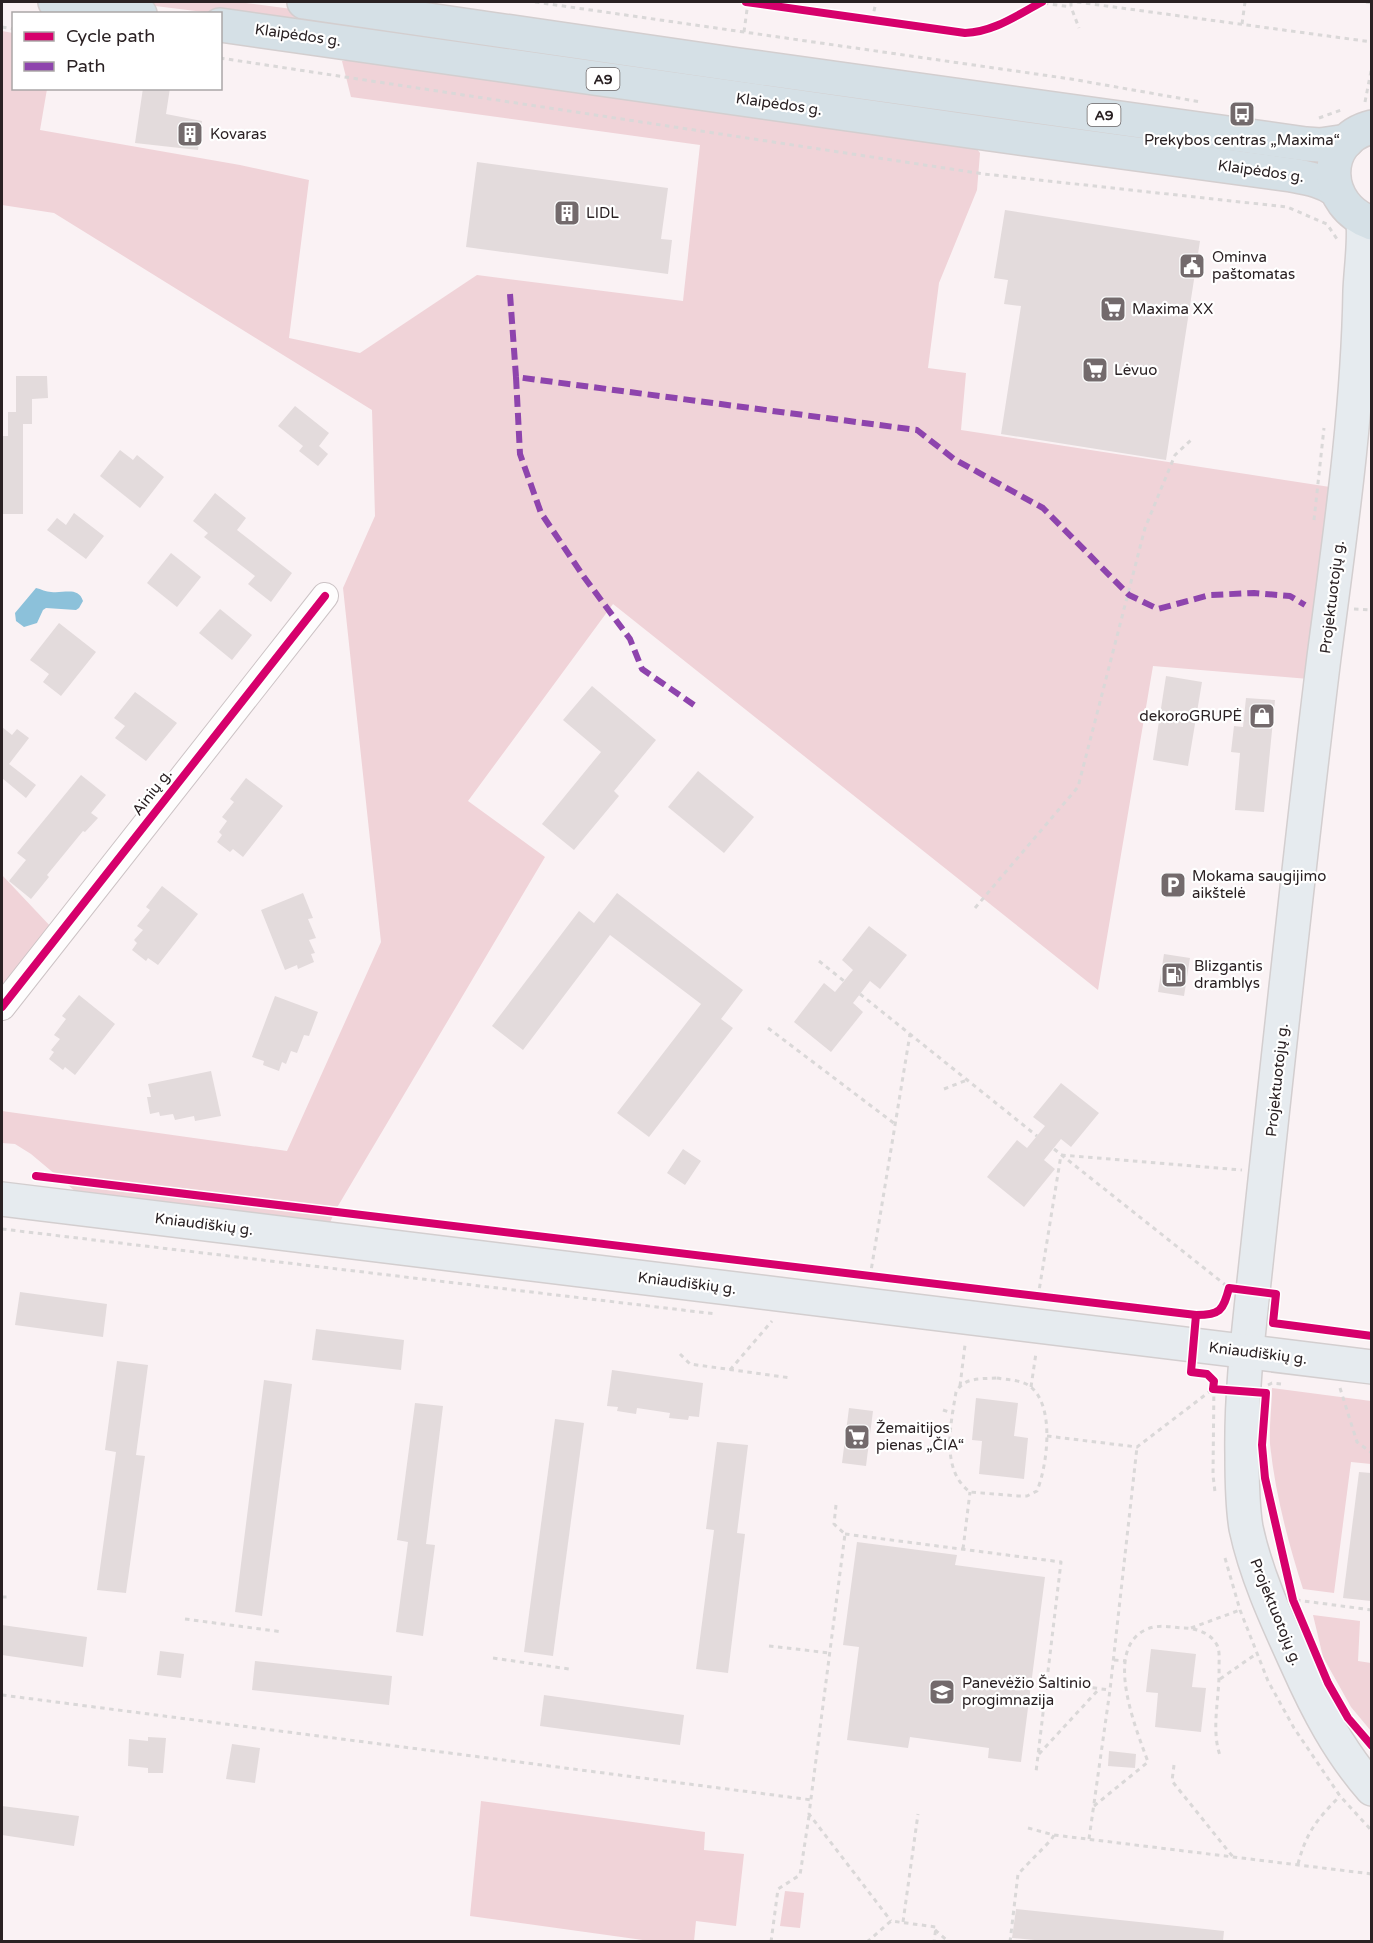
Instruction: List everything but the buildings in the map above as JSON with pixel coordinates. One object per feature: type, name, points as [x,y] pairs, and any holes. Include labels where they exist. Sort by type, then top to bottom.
[{"type":"highway","points":[[61,2],[127,12]]},
{"type":"highway","name":"A9","points":[[304,2],[1306,144],[1320,145],[1364,129]]},
{"type":"highway","points":[[351,42],[357,9]]},
{"type":"highway","name":"Klaipėdos g.","points":[[222,25],[1291,175],[1313,179],[1336,190],[1358,229]]},
{"type":"highway","points":[[1336,190],[1334,169],[1340,149],[1364,129]]},
{"type":"main road","name":"Projektuotojų g.","points":[[1358,229],[1364,235],[1360,286],[1360,342],[1349,463],[1321,682],[1246,1352],[1242,1479],[1246,1525],[1252,1551],[1272,1609],[1319,1713],[1352,1766],[1371,1789]]},
{"type":"main road","name":"Projektuotojų g.","points":[[1360,342],[1371,307]]},
{"type":"main road","name":"Kniaudiškių g.","points":[[2,1199],[1371,1367]]},
{"type":"street","name":"Ainių g.","points":[[2,1007],[326,596]]},
{"type":"path","points":[[535,2],[1071,78],[1207,103]]},
{"type":"path","points":[[744,32],[748,2],[760,3]]},
{"type":"path","points":[[872,20],[876,2]]},
{"type":"path","points":[[1033,5],[1041,2],[1071,7]]},
{"type":"path","points":[[1071,2],[1079,27]]},
{"type":"path","points":[[1077,2],[1371,42]]},
{"type":"path","points":[[1242,24],[1245,2]]},
{"type":"path","points":[[1363,3],[1371,5]]},
{"type":"path","points":[[861,18],[884,21]]},
{"type":"path","points":[[222,58],[984,174],[1287,207],[1327,224],[1358,229]]},
{"type":"path","points":[[975,908],[1078,787],[1145,528],[1175,455],[1191,440]]},
{"type":"path","points":[[819,961],[844,981]]},
{"type":"path","points":[[860,994],[1037,1136]]},
{"type":"path","points":[[768,1028],[895,1124]]},
{"type":"path","points":[[870,1277],[910,1034]]},
{"type":"path","points":[[944,1089],[967,1080]]},
{"type":"path","points":[[1054,1149],[1229,1288]]},
{"type":"path","points":[[1061,1155],[1242,1170]]},
{"type":"path","points":[[1038,1296],[1061,1155]]},
{"type":"path","points":[[2,1229],[726,1316]]},
{"type":"path","points":[[761,1320],[780,1322]]},
{"type":"path","points":[[730,1370],[772,1321]]},
{"type":"path","points":[[960,1386],[965,1345]]},
{"type":"path","points":[[1031,1387],[1036,1353]]},
{"type":"path","points":[[680,1354],[690,1364],[791,1378]]},
{"type":"path","points":[[1047,1436],[1137,1447],[1213,1389],[1214,1381],[1207,1374],[1199,1373]]},
{"type":"path","points":[[997,1378],[1031,1387],[1038,1395],[1047,1423],[1047,1436],[1042,1479],[1037,1491],[1027,1496],[1018,1496],[970,1492],[964,1487],[957,1477],[950,1441],[952,1413],[956,1392],[960,1386],[969,1380],[997,1378]]},
{"type":"path","points":[[1340,1388],[1357,1442],[1371,1453]]},
{"type":"path","points":[[943,1410],[952,1413]]},
{"type":"path","points":[[1089,1839],[1114,1660],[1137,1447]]},
{"type":"path","points":[[963,1550],[970,1492]]},
{"type":"path","points":[[836,1505],[834,1524],[845,1534],[1061,1562],[1036,1772]]},
{"type":"path","points":[[771,1941],[778,1888],[800,1875],[812,1800],[845,1534]]},
{"type":"path","points":[[2,1597],[9,1597]]},
{"type":"path","points":[[1293,1600],[1371,1610]]},
{"type":"path","points":[[1191,1628],[1240,1610]]},
{"type":"path","points":[[185,1619],[283,1632]]},
{"type":"path","points":[[1094,1806],[1148,1762],[1127,1701],[1125,1682],[1126,1661],[1136,1637],[1144,1630],[1156,1626],[1191,1628],[1211,1636],[1218,1646],[1220,1679],[1216,1745],[1221,1758]]},
{"type":"path","points":[[769,1646],[830,1653]]},
{"type":"path","points":[[1220,1679],[1256,1654]]},
{"type":"path","points":[[493,1658],[569,1669]]},
{"type":"path","points":[[1114,1660],[1126,1661]]},
{"type":"path","points":[[1048,1682],[1110,1690]]},
{"type":"path","points":[[1038,1756],[1099,1689]]},
{"type":"path","points":[[2,1695],[812,1800]]},
{"type":"path","points":[[1174,1765],[1172,1781],[1233,1857]]},
{"type":"path","points":[[1298,1864],[1302,1847],[1317,1818],[1340,1796]]},
{"type":"path","points":[[809,1814],[891,1921]]},
{"type":"path","points":[[903,1922],[918,1814]]},
{"type":"path","points":[[1028,1828],[1054,1835],[1371,1874]]},
{"type":"path","points":[[1010,1941],[1018,1874],[1054,1835]]},
{"type":"path","points":[[867,1941],[891,1921],[936,1927],[935,1930],[950,1941]]},
{"type":"path","points":[[934,1941],[935,1930]]},
{"type":"shaded area","points":[[123,2],[238,2],[330,14],[336,20],[334,28],[222,14],[222,12]]},
{"type":"shaded area","points":[[2,31],[12,33],[12,90],[47,90],[40,130],[240,165],[309,180],[289,338],[360,353],[477,275],[683,301],[700,145],[351,97],[342,61],[365,58],[971,141],[980,153],[977,190],[939,283],[928,368],[966,373],[961,430],[1330,487],[1309,679],[1153,666],[1098,990],[613,604],[468,801],[545,857],[335,1211],[329,1225],[81,1196],[31,1154],[15,1144],[2,1143],[2,1111],[287,1151],[381,942],[343,588],[375,516],[372,410],[54,213],[2,205]]},
{"type":"shaded area","points":[[2,875],[52,928],[2,991]]},
{"type":"shaded area","points":[[1272,1388],[1371,1401],[1371,1464],[1351,1462],[1334,1593],[1303,1589],[1297,1571],[1272,1462],[1270,1437]]},
{"type":"shaded area","points":[[1313,1615],[1360,1621],[1358,1661],[1371,1663],[1371,1731],[1351,1707],[1323,1657]]},
{"type":"shaded area","points":[[481,1801],[705,1832],[704,1850],[744,1854],[736,1926],[696,1921],[694,1941],[650,1941],[470,1916]]},
{"type":"shaded area","points":[[785,1891],[804,1893],[800,1928],[780,1926]]},
{"type":"water","points":[[36,588],[49,592],[74,592],[81,596],[83,601],[76,610],[46,608],[37,623],[24,627],[16,621],[15,613]]},
{"type":"marked path","points":[[510,294],[516,377],[917,430],[954,459],[1043,508],[1129,595],[1158,609],[1210,595],[1254,593],[1290,596],[1305,605]]},
{"type":"marked path","points":[[516,377],[520,454],[541,513],[584,577],[630,639],[642,669],[694,705]]},
{"type":"cycle path","points":[[746,2],[965,33],[996,26],[1042,2]]},
{"type":"cycle path","points":[[2,1007],[325,596]]},
{"type":"cycle path","points":[[36,1176],[1196,1315],[1215,1313],[1219,1310],[1225,1302],[1229,1288],[1276,1294],[1273,1323],[1372,1336]]},
{"type":"cycle path","points":[[1196,1315],[1191,1372],[1207,1374],[1214,1381],[1213,1389],[1266,1393],[1262,1445],[1265,1478],[1293,1600],[1328,1683],[1348,1718],[1372,1746]]},
{"type":"place","name":"Prekybos centras „Maxima“","points":[[1242,114]]},
{"type":"place","name":"Kovaras","points":[[190,134]]},
{"type":"place","name":"LIDL","points":[[567,213]]},
{"type":"place","name":"Ominva paštomatas","points":[[1192,266]]},
{"type":"place","name":"Maxima XX","points":[[1113,309]]},
{"type":"place","name":"Lėvuo","points":[[1095,370]]},
{"type":"place","name":"dekoroGRUPĖ","points":[[1262,716]]},
{"type":"place","name":"Mokama saugijimo aikštelė","points":[[1173,885]]},
{"type":"place","name":"Blizgantis dramblys","points":[[1174,975]]},
{"type":"place","name":"Žemaitijos pienas „ČIA“","points":[[857,1437]]},
{"type":"place","name":"Panevėžio Šaltinio progimnazija","points":[[942,1692]]}]
